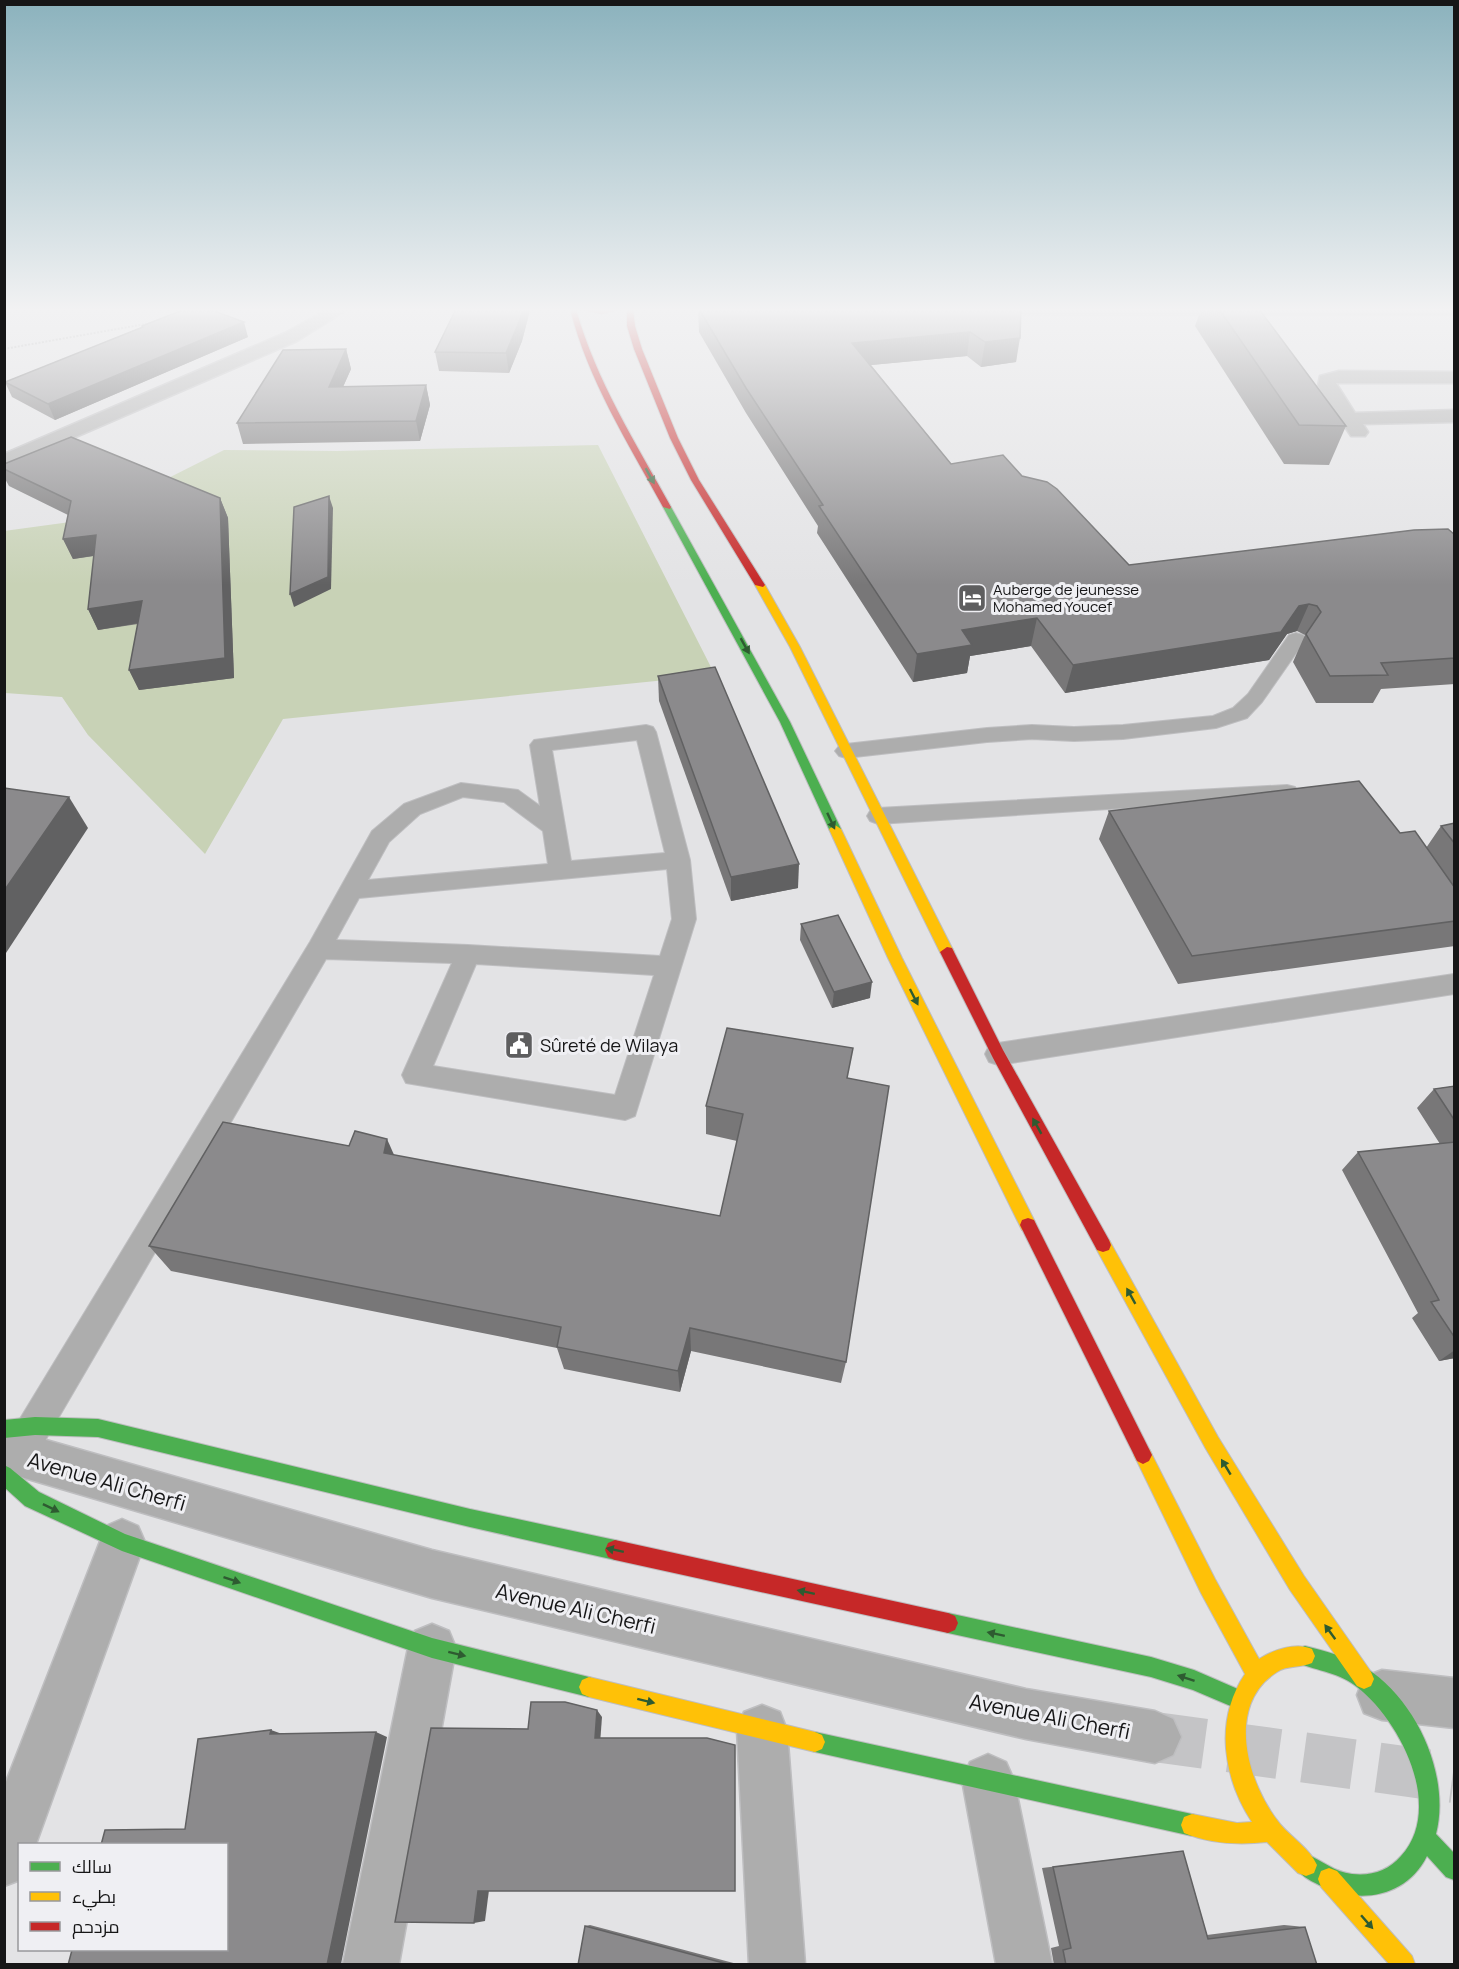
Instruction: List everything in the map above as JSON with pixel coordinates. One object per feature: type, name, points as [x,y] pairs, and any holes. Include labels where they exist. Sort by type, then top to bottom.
[{"type":"street","points":[[4,462],[145,401]]},
{"type":"street","points":[[610,401],[785,722],[894,958],[1208,1586],[1256,1674]]},
{"type":"street","points":[[659,401],[695,480],[756,578],[795,647],[998,1054],[1212,1443],[1297,1583],[1373,1687],[1406,1725],[1424,1760],[1442,1847],[1391,1883],[1362,1886],[1329,1879]]},
{"type":"street","points":[[1337,401],[1353,425],[1455,416]]},
{"type":"street","points":[[4,442],[48,443]]},
{"type":"street","points":[[1240,1700],[1194,1680],[1151,1667],[482,1521],[98,1428],[13,1453],[32,1499],[122,1542],[432,1648],[762,1730],[1227,1833],[1270,1831]]},
{"type":"street","name":"Avenue Ali Cherfi","points":[[13,1453],[432,1574],[1026,1714],[1155,1737]]},
{"type":"street","points":[[4,1859],[122,1542]]},
{"type":"street","points":[[371,1965],[432,1648]]},
{"type":"street","points":[[1404,1965],[1329,1879],[1298,1860],[1270,1831],[1250,1798],[1238,1762],[1233,1729],[1240,1700],[1256,1674],[1278,1660],[1305,1656],[1334,1663],[1373,1687],[1455,1703]]},
{"type":"street","points":[[762,1730],[777,1965]]},
{"type":"street","points":[[988,1780],[1024,1965]]},
{"type":"lane","points":[[846,751],[987,735],[1032,732],[1074,734],[1123,732],[1216,722],[1240,713],[1248,705],[1296,639]]},
{"type":"lane","points":[[468,954],[416,1075],[625,1108],[684,919],[678,860],[646,732],[541,745],[561,870]]},
{"type":"lane","points":[[13,1453],[320,949],[380,837],[412,808],[461,790],[510,795],[556,829]]},
{"type":"lane","points":[[878,816],[1309,791]]},
{"type":"lane","points":[[352,890],[678,860]]},
{"type":"lane","points":[[320,949],[468,954],[668,966]]},
{"type":"lane","points":[[998,1054],[1455,984]]},
{"type":"green space","points":[[598,445],[715,675],[283,719],[205,854],[88,735],[62,697],[5,693],[4,531],[85,520],[224,450],[337,451]]},
{"type":"building","points":[[251,401],[422,401],[416,421],[237,423]]},
{"type":"building","points":[[754,401],[899,401],[951,464],[1003,455],[1022,476],[1047,482],[1057,489],[1129,565],[1414,530],[1448,529],[1455,535],[1455,658],[1381,663],[1388,675],[1330,676],[1306,634],[1321,612],[1317,606],[1309,604],[1299,606],[1281,632],[1073,665],[1037,618],[962,630],[972,645],[917,654],[819,506],[823,505]]},
{"type":"building","points":[[1282,401],[1327,401],[1346,426],[1299,425]]},
{"type":"building","points":[[71,437],[220,498],[225,658],[129,670],[142,601],[88,609],[96,535],[63,539],[71,501],[4,469],[4,464]]},
{"type":"building","points":[[329,496],[328,577],[290,594],[294,507]]},
{"type":"building","points":[[715,667],[799,864],[731,877],[658,676]]},
{"type":"building","points":[[1359,781],[1400,833],[1415,831],[1455,888],[1455,921],[1192,956],[1109,811]]},
{"type":"building","points":[[4,788],[69,797],[4,891]]},
{"type":"building","points":[[1455,823],[1455,844],[1441,826]]},
{"type":"building","points":[[838,915],[872,982],[834,992],[801,924]]},
{"type":"building","points":[[727,1028],[853,1048],[847,1078],[889,1086],[846,1362],[690,1328],[678,1371],[557,1347],[561,1327],[149,1246],[223,1122],[349,1146],[355,1131],[387,1139],[384,1153],[720,1216],[743,1114],[706,1106]]},
{"type":"building","points":[[1455,1086],[1455,1121],[1434,1089]]},
{"type":"building","points":[[1455,1142],[1455,1338],[1431,1302],[1439,1300],[1358,1152]]},
{"type":"building","points":[[531,1702],[565,1702],[597,1710],[595,1738],[707,1738],[735,1745],[735,1891],[478,1891],[474,1923],[395,1922],[431,1728],[528,1729]]},
{"type":"building","points":[[271,1730],[270,1734],[376,1732],[327,1965],[68,1965],[72,1951],[228,1951],[228,1843],[102,1843],[105,1830],[185,1829],[198,1739]]},
{"type":"building","points":[[1183,1851],[1208,1939],[1305,1927],[1317,1965],[1066,1965],[1063,1950],[1071,1948],[1053,1867]]},
{"type":"building","points":[[585,1926],[731,1965],[578,1965]]},
{"type":"tunnel","points":[[1155,1737],[1454,1778]]},
{"type":"traffic: fast","points":[[667,507],[785,722],[835,829]]},
{"type":"traffic: fast","points":[[4,1429],[35,1426],[98,1428],[470,1518],[615,1550]]},
{"type":"traffic: fast","points":[[4,1474],[32,1499],[122,1542],[432,1648],[589,1687]]},
{"type":"traffic: fast","points":[[948,1623],[1151,1667],[1194,1680],[1240,1700]]},
{"type":"traffic: fast","points":[[1305,1656],[1351,1671],[1377,1690],[1389,1704],[1410,1734],[1417,1750],[1423,1767],[1429,1801],[1428,1823],[1423,1842],[1415,1858],[1403,1872],[1388,1881],[1371,1885],[1351,1885],[1330,1879],[1306,1865]]},
{"type":"traffic: fast","points":[[815,1742],[1192,1825]]},
{"type":"traffic: fast","points":[[1428,1841],[1454,1869]]},
{"type":"traffic: slow","points":[[760,585],[795,647],[947,952]]},
{"type":"traffic: slow","points":[[835,829],[895,958],[1028,1225]]},
{"type":"traffic: slow","points":[[1103,1245],[1212,1443],[1297,1583],[1364,1679]]},
{"type":"traffic: slow","points":[[1143,1455],[1208,1586],[1256,1674]]},
{"type":"traffic: slow","points":[[1305,1656],[1278,1660],[1262,1670],[1254,1680],[1244,1696],[1237,1720],[1235,1744],[1239,1767],[1258,1811],[1272,1831],[1306,1865]]},
{"type":"traffic: slow","points":[[589,1687],[815,1742]]},
{"type":"traffic: slow","points":[[1192,1825],[1237,1834],[1270,1831]]},
{"type":"traffic: slow","points":[[1329,1879],[1404,1964]]},
{"type":"traffic: jam","points":[[609,401],[667,507]]},
{"type":"traffic: jam","points":[[659,401],[695,480],[760,585]]},
{"type":"traffic: jam","points":[[947,952],[998,1054],[1103,1245]]},
{"type":"traffic: jam","points":[[1028,1225],[1143,1455]]},
{"type":"traffic: jam","points":[[615,1550],[948,1623]]},
{"type":"place","name":"Auberge de jeunesse Mohamed Youcef","points":[[972,598]]},
{"type":"place","name":"Sûreté de Wilaya","points":[[519,1045]]}]
